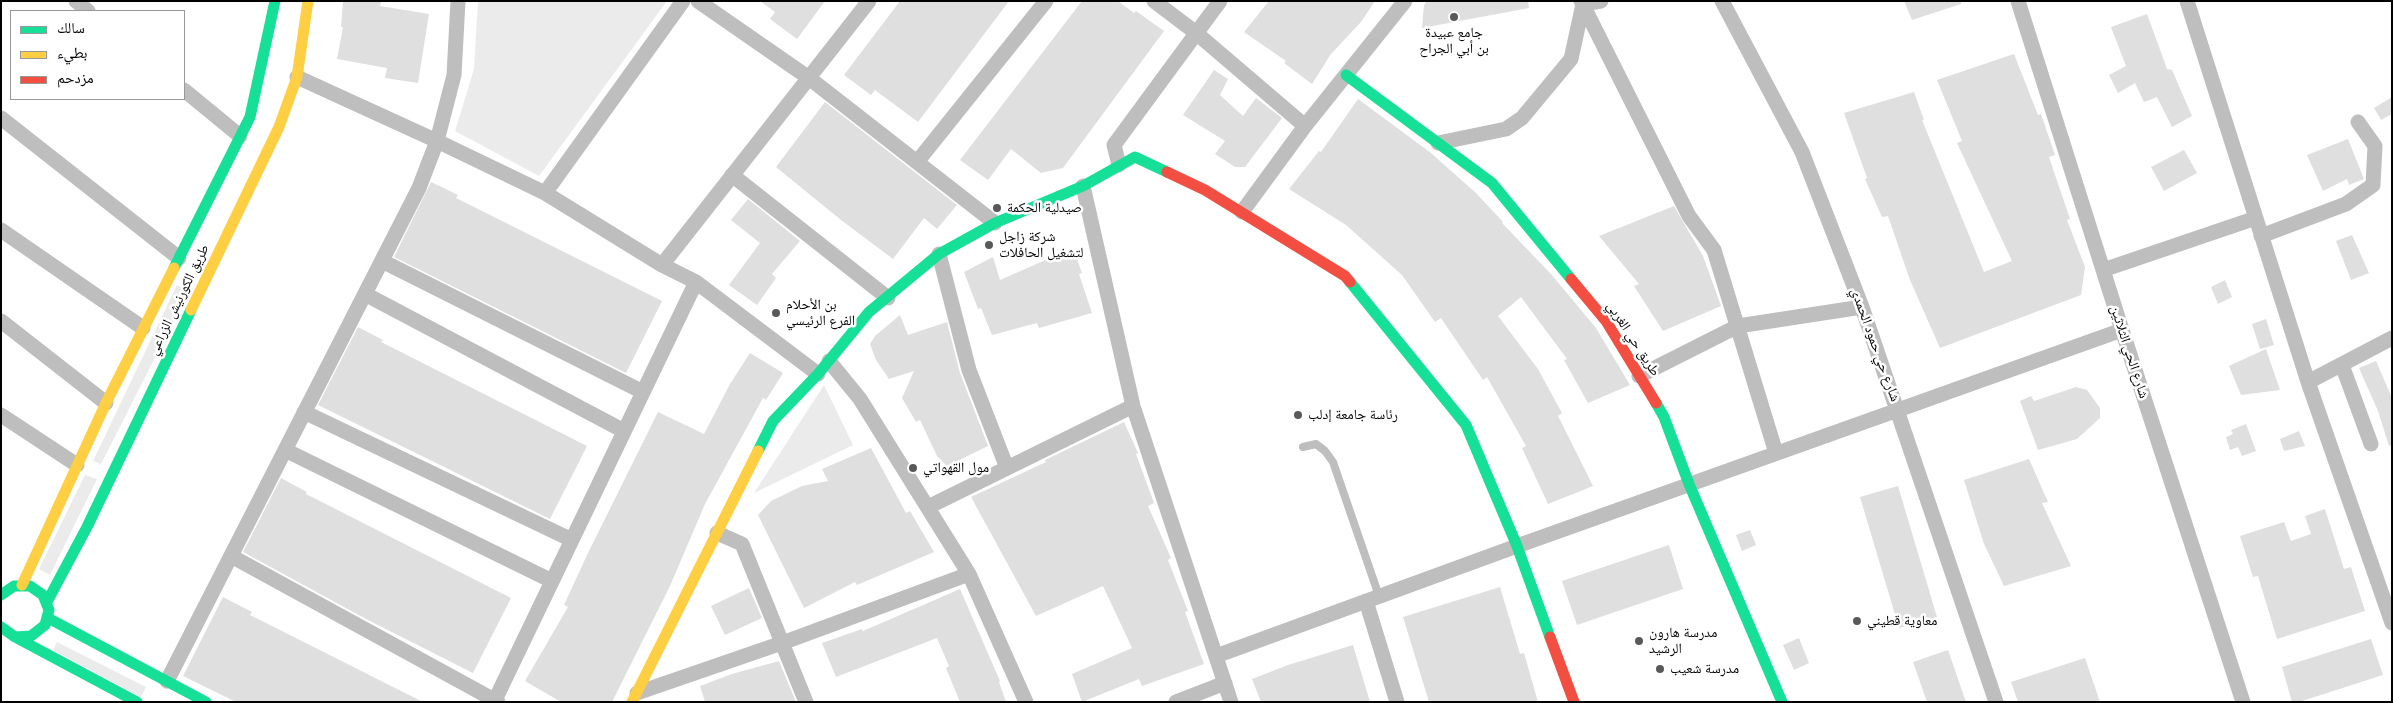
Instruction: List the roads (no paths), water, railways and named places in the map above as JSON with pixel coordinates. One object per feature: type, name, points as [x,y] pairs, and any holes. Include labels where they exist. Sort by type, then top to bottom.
[{"type":"street","points":[[76,1],[87,10]]},
{"type":"street","points":[[22,585],[106,403],[250,117],[275,1]]},
{"type":"street","name":"طريق الكورنيش الزراعي","points":[[47,602],[87,526],[279,127],[296,77],[308,1]]},
{"type":"street","points":[[167,680],[420,188],[438,141],[454,75],[458,1]]},
{"type":"street","points":[[544,193],[683,1]]},
{"type":"street","points":[[698,1],[809,78],[995,223]]},
{"type":"street","points":[[662,265],[868,1]]},
{"type":"street","points":[[917,162],[1046,1]]},
{"type":"street","points":[[1154,1],[1195,32],[1305,126]]},
{"type":"street","points":[[1119,166],[1114,145],[1195,32],[1220,1]]},
{"type":"street","points":[[1242,212],[1305,126],[1405,1]]},
{"type":"street","points":[[1582,3],[1601,1]]},
{"type":"street","name":"شارع حي حمود الحمدي","points":[[1722,1],[1802,152],[1862,306],[1996,702]]},
{"type":"street","name":"شارع الحي الثلاثين","points":[[2018,1],[2122,330],[2243,702]]},
{"type":"street","points":[[2187,1],[2308,382],[2392,623]]},
{"type":"street","points":[[1438,143],[1506,129],[1522,118],[1571,59],[1582,3]]},
{"type":"street","points":[[1582,3],[1689,216],[1714,250],[1776,454]]},
{"type":"street","name":"طريق حي الغربي","points":[[1346,75],[1492,183],[1606,320],[1664,417],[1689,484],[1782,702]]},
{"type":"street","points":[[296,77],[438,141],[544,193],[662,265],[696,282],[818,374]]},
{"type":"street","points":[[185,91],[240,136]]},
{"type":"street","points":[[1,118],[179,258]]},
{"type":"street","points":[[2261,236],[2346,204],[2373,185],[2375,146],[2358,122]]},
{"type":"street","points":[[634,697],[773,421],[818,374],[869,312],[939,254],[995,223],[1083,186],[1135,157],[1206,190],[1345,276],[1466,425],[1517,546],[1574,702]]},
{"type":"street","points":[[732,175],[888,298]]},
{"type":"street","points":[[1083,186],[1133,406],[1231,702]]},
{"type":"street","points":[[2103,270],[2256,218]]},
{"type":"street","points":[[1,230],[144,328]]},
{"type":"street","points":[[939,254],[969,370],[1008,468]]},
{"type":"street","points":[[382,261],[642,392]]},
{"type":"street","points":[[231,556],[497,701],[552,581],[696,282]]},
{"type":"street","points":[[365,294],[624,431]]},
{"type":"street","points":[[1639,376],[1738,326],[1862,306]]},
{"type":"street","points":[[1,322],[106,403]]},
{"type":"street","points":[[1216,656],[1689,484],[2122,330]]},
{"type":"street","points":[[2308,382],[2392,338]]},
{"type":"street","points":[[829,361],[860,399],[969,574],[1026,702]]},
{"type":"street","points":[[2342,365],[2371,444]]},
{"type":"street","points":[[928,507],[1133,406]]},
{"type":"street","points":[[304,412],[572,540]]},
{"type":"street","points":[[1,415],[77,465]]},
{"type":"street","points":[[285,450],[552,581]]},
{"type":"street","points":[[717,533],[742,544],[806,702]]},
{"type":"street","points":[[634,697],[969,574]]},
{"type":"street","points":[[1,595],[8,589],[22,585],[37,589],[47,602],[48,618],[39,632],[31,636],[15,637]]},
{"type":"street","points":[[1372,599],[1397,702]]},
{"type":"street","points":[[48,618],[206,702]]},
{"type":"street","points":[[2,629],[137,702]]},
{"type":"street","points":[[1176,702],[1225,683]]},
{"type":"lane","points":[[1303,447],[1316,444],[1325,451],[1333,462],[1372,599]]},
{"type":"place","name":"جامع عبيدة بن أبي الجراح","points":[[1454,17]]},
{"type":"place","name":"صيدلية الحكمة","points":[[997,208]]},
{"type":"place","name":"شركة زاجل لتشغيل الحافلات","points":[[989,245]]},
{"type":"place","name":"بن الأحلام الفرع الرئيسي","points":[[776,313]]},
{"type":"place","name":"رئاسة جامعة إدلب","points":[[1298,415]]},
{"type":"place","name":"مول القهواتي","points":[[913,468]]},
{"type":"place","name":"معاوية قطيني","points":[[1857,621]]},
{"type":"place","name":"مدرسة هارون الرشيد","points":[[1639,641]]},
{"type":"place","name":"مدرسة شعيب","points":[[1660,669]]}]
